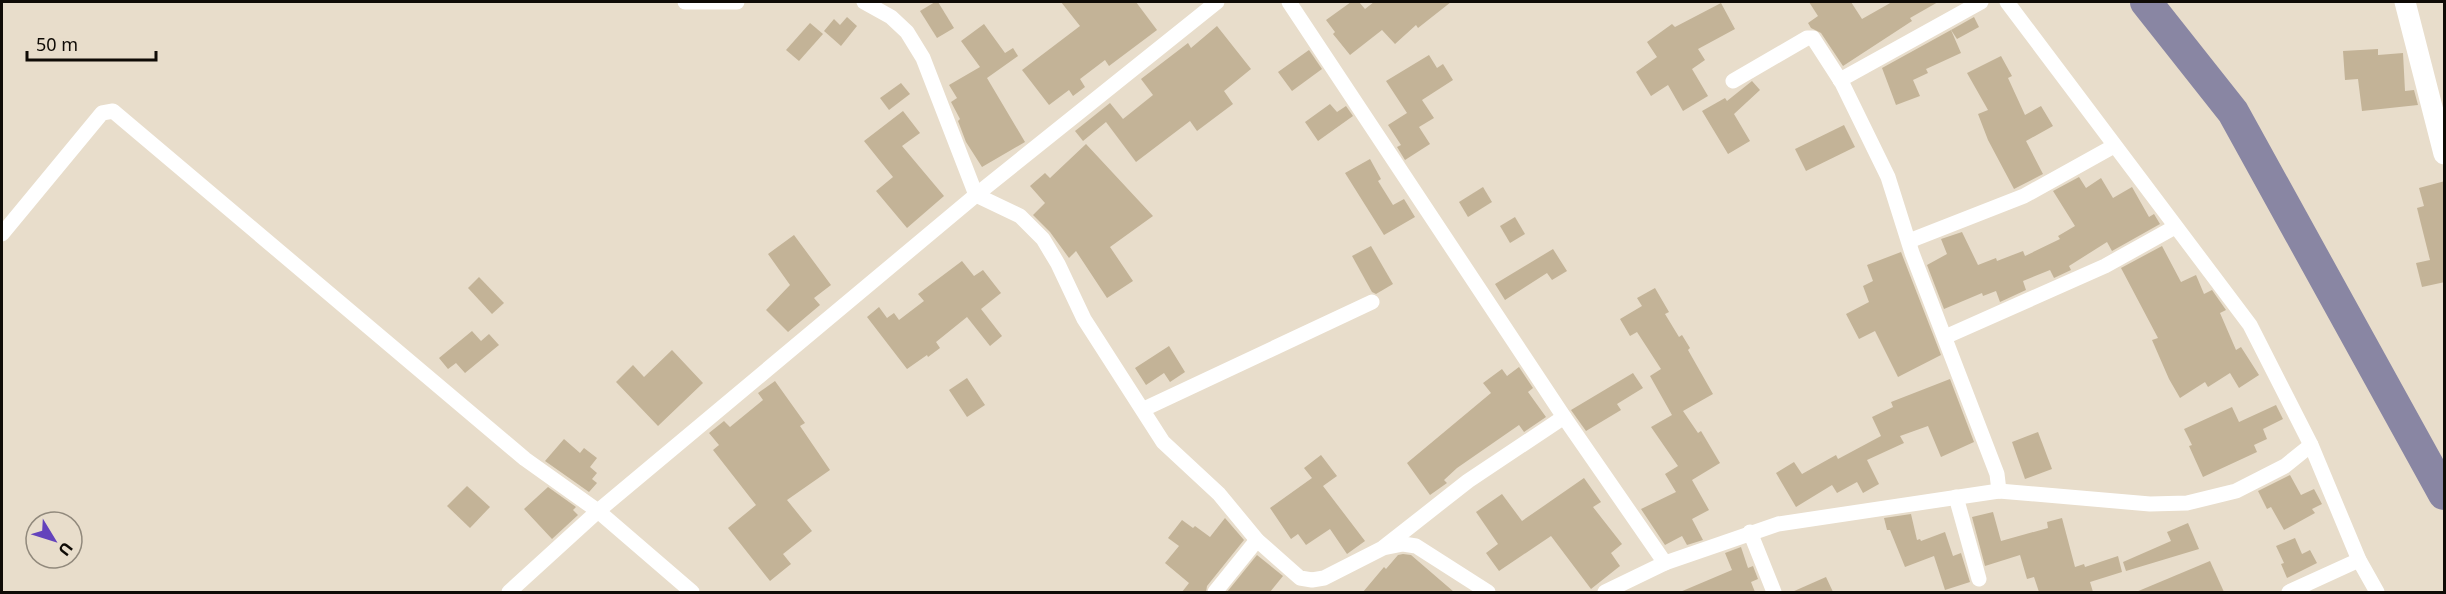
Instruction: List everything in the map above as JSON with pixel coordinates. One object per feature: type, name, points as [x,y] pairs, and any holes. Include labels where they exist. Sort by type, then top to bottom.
[{"type":"street","points":[[685,2],[737,2]]},
{"type":"street","points":[[864,2],[891,17],[907,32],[923,58],[976,195],[1020,216],[1043,239],[1084,318],[1163,442],[1219,494],[1257,540],[1300,578],[1312,580],[1324,578],[1383,548],[1468,481],[1564,417]]},
{"type":"street","points":[[509,592],[598,511],[976,195],[1217,2]]},
{"type":"street","points":[[1289,2],[1564,417],[1665,563]]},
{"type":"street","points":[[1840,80],[1981,2]]},
{"type":"street","points":[[2007,2],[2250,325],[2311,445],[2359,560],[2377,592]]},
{"type":"street","points":[[2405,2],[2445,154]]},
{"type":"street","points":[[1733,81],[1810,38],[1815,40],[1840,80],[1888,177],[1909,241],[1997,474],[2000,491]]},
{"type":"street","points":[[2,234],[102,113],[113,111],[525,459],[598,511],[692,592]]},
{"type":"street","points":[[1909,241],[2024,196],[2114,146]]},
{"type":"street","points":[[1945,337],[2105,266],[2175,227]]},
{"type":"street","points":[[1144,409],[1372,302]]},
{"type":"street","points":[[1605,592],[1665,563],[1778,524],[2000,491],[2150,504],[2187,503],[2236,490],[2285,466],[2311,445]]},
{"type":"street","points":[[1956,497],[1979,579]]},
{"type":"street","points":[[1750,532],[1774,592]]},
{"type":"street","points":[[1215,592],[1257,540]]},
{"type":"street","points":[[1383,548],[1403,544],[1416,546],[1488,592]]},
{"type":"street","points":[[2289,592],[2359,560]]},
{"type":"building","points":[[938,2],[954,28],[937,38],[920,11]]},
{"type":"building","points":[[1061,2],[1136,2],[1157,30],[1109,66],[1105,60],[1080,79],[1085,87],[1073,96],[1069,90],[1049,105],[1022,70],[1080,26]]},
{"type":"building","points":[[1351,2],[1359,2],[1365,9],[1374,2],[1451,2],[1418,28],[1416,25],[1395,44],[1382,30],[1350,55],[1333,34],[1335,32],[1326,20]]},
{"type":"building","points":[[1809,2],[1851,2],[1862,19],[1892,2],[1938,2],[1910,18],[1912,21],[1843,66],[1821,33],[1811,28],[1808,23],[1818,16]]},
{"type":"building","points":[[1721,3],[1735,29],[1698,49],[1705,60],[1692,69],[1708,96],[1683,111],[1668,85],[1651,96],[1636,72],[1657,57],[1647,42],[1672,24],[1675,27]]},
{"type":"building","points":[[847,17],[857,26],[841,46],[824,31],[834,19],[840,25]]},
{"type":"building","points":[[1974,17],[1979,27],[1957,39],[1951,30]]},
{"type":"building","points":[[810,23],[823,34],[799,61],[786,50]]},
{"type":"building","points":[[984,24],[1005,53],[1013,48],[1018,56],[987,78],[1025,142],[982,167],[966,142],[958,121],[960,119],[951,102],[957,98],[949,85],[980,67],[961,41]]},
{"type":"building","points":[[1217,26],[1251,69],[1224,91],[1233,104],[1197,131],[1190,121],[1136,162],[1106,122],[1083,141],[1075,131],[1110,103],[1123,119],[1153,95],[1141,79],[1188,43],[1191,48]]},
{"type":"building","points":[[1951,30],[1961,53],[1926,69],[1928,73],[1913,80],[1920,96],[1896,105],[1882,68]]},
{"type":"building","points":[[2378,49],[2378,55],[2403,53],[2405,91],[2414,90],[2418,105],[2362,111],[2358,79],[2345,80],[2343,51]]},
{"type":"building","points":[[1309,50],[1322,69],[1292,91],[1278,72]]},
{"type":"building","points":[[1429,55],[1437,68],[1443,64],[1453,80],[1422,100],[1434,118],[1419,127],[1430,144],[1405,160],[1397,147],[1401,145],[1388,125],[1407,113],[1386,81]]},
{"type":"building","points":[[2001,56],[2012,76],[2008,78],[2025,115],[2041,106],[2053,126],[2026,141],[2043,174],[2014,189],[1988,140],[1978,114],[1988,110],[1967,73]]},
{"type":"building","points":[[1752,81],[1760,90],[1734,114],[1750,141],[1728,154],[1702,111],[1725,98],[1727,101]]},
{"type":"building","points":[[901,83],[910,94],[889,110],[880,98]]},
{"type":"building","points":[[1330,104],[1337,112],[1346,106],[1353,116],[1318,141],[1305,122]]},
{"type":"building","points":[[903,111],[920,133],[902,146],[944,196],[907,228],[876,191],[893,177],[864,141]]},
{"type":"building","points":[[1844,125],[1855,147],[1806,171],[1795,149]]},
{"type":"building","points":[[1086,144],[1153,216],[1110,247],[1133,281],[1107,298],[1076,251],[1069,258],[1050,232],[1033,215],[1045,203],[1030,186],[1045,173],[1050,178]]},
{"type":"building","points":[[1370,159],[1381,179],[1378,181],[1393,205],[1404,199],[1415,217],[1384,235],[1345,173]]},
{"type":"building","points":[[2079,177],[2086,188],[2101,178],[2113,198],[2132,187],[2149,217],[2154,214],[2160,224],[2112,251],[2107,242],[2069,266],[2071,270],[2054,278],[2050,270],[2023,281],[2026,290],[2000,302],[1996,291],[1983,296],[1982,293],[1944,309],[1927,265],[1947,254],[1941,239],[1962,232],[1978,265],[1996,258],[1997,261],[2023,251],[2025,256],[2060,239],[2058,236],[2075,226],[2053,191]]},
{"type":"building","points":[[2445,181],[2445,282],[2422,287],[2416,263],[2430,260],[2417,208],[2424,206],[2419,188]]},
{"type":"building","points":[[1483,187],[1492,202],[1468,217],[1459,202]]},
{"type":"building","points":[[1515,217],[1525,234],[1510,243],[1500,226]]},
{"type":"building","points":[[794,235],[831,285],[814,298],[820,305],[788,332],[766,310],[790,285],[768,254]]},
{"type":"building","points":[[1371,246],[1393,284],[1376,294],[1372,292],[1352,256]]},
{"type":"building","points":[[2162,246],[2181,282],[2196,275],[2204,294],[2212,290],[2226,310],[2220,313],[2236,350],[2241,347],[2259,375],[2239,388],[2230,373],[2208,387],[2205,382],[2180,398],[2169,379],[2152,340],[2158,338],[2121,268]]},
{"type":"building","points":[[1553,249],[1567,271],[1552,280],[1547,273],[1505,300],[1495,284]]},
{"type":"building","points":[[1901,252],[1941,355],[1898,377],[1875,331],[1859,339],[1846,314],[1869,302],[1863,286],[1873,281],[1867,265]]},
{"type":"building","points":[[962,261],[974,276],[983,270],[1001,293],[981,309],[1002,336],[990,346],[967,317],[936,342],[940,348],[907,369],[867,317],[879,307],[887,318],[894,313],[899,320],[924,301],[918,294]]},
{"type":"building","points":[[479,277],[504,303],[492,314],[468,288]]},
{"type":"building","points":[[1655,288],[1669,312],[1665,314],[1679,337],[1682,335],[1690,348],[1688,350],[1713,394],[1683,411],[1698,433],[1701,431],[1720,463],[1692,480],[1709,510],[1692,519],[1703,540],[1687,545],[1682,536],[1665,545],[1641,509],[1676,492],[1665,474],[1678,466],[1651,427],[1672,415],[1650,376],[1661,369],[1637,332],[1630,336],[1620,319],[1642,306],[1637,298]]},
{"type":"building","points":[[472,331],[481,341],[489,334],[499,345],[465,373],[456,363],[448,369],[439,358]]},
{"type":"building","points":[[1169,346],[1185,372],[1170,382],[1164,373],[1146,385],[1135,368]]},
{"type":"building","points":[[672,350],[703,383],[658,426],[616,382],[633,365],[644,377]]},
{"type":"building","points":[[1519,367],[1533,388],[1528,392],[1546,417],[1524,432],[1519,425],[1457,468],[1444,480],[1447,483],[1430,495],[1407,463],[1491,393],[1483,383],[1502,369],[1507,376]]},
{"type":"building","points":[[1633,373],[1643,388],[1617,404],[1621,410],[1586,431],[1571,410]]},
{"type":"building","points":[[967,378],[985,405],[967,417],[949,390]]},
{"type":"building","points":[[1950,379],[1974,442],[1941,457],[1928,426],[1900,436],[1904,443],[1867,460],[1879,484],[1863,493],[1857,482],[1837,493],[1832,485],[1796,507],[1776,473],[1794,462],[1802,474],[1836,455],[1838,459],[1881,436],[1872,417],[1893,407],[1891,402]]},
{"type":"building","points":[[775,381],[805,423],[800,426],[830,470],[787,500],[812,531],[783,554],[791,564],[770,581],[728,528],[756,505],[713,450],[719,445],[709,433],[724,421],[730,427],[763,400],[758,393]]},
{"type":"building","points":[[2276,405],[2283,419],[2263,429],[2267,439],[2254,445],[2257,452],[2203,477],[2184,429],[2232,407],[2239,422]]},
{"type":"building","points":[[2038,432],[2052,469],[2025,479],[2012,442]]},
{"type":"building","points":[[564,439],[580,453],[584,448],[597,458],[590,467],[597,473],[592,479],[597,483],[589,492],[545,461]]},
{"type":"building","points":[[1321,455],[1337,476],[1323,486],[1365,541],[1347,554],[1330,529],[1306,545],[1298,534],[1291,539],[1270,508],[1312,478],[1304,468]]},
{"type":"building","points":[[2290,475],[2301,495],[2314,489],[2322,504],[2312,509],[2315,513],[2284,530],[2271,507],[2267,509],[2258,491]]},
{"type":"building","points":[[1584,478],[1601,502],[1593,507],[1622,544],[1611,553],[1620,566],[1591,589],[1551,536],[1499,571],[1486,553],[1498,544],[1476,512],[1502,494],[1522,521]]},
{"type":"building","points":[[467,486],[490,507],[470,528],[447,506]]},
{"type":"building","points":[[548,487],[576,507],[573,510],[578,515],[552,539],[524,509]]},
{"type":"building","points":[[1993,512],[2001,541],[2048,528],[2047,522],[2062,518],[2075,567],[2084,564],[2085,567],[2118,556],[2122,572],[2090,582],[2093,592],[2039,592],[2034,577],[2027,579],[2020,555],[1985,566],[1972,517]]},
{"type":"building","points":[[1911,514],[1917,540],[1921,541],[1945,532],[1953,556],[1961,553],[1970,582],[1945,590],[1934,556],[1905,567],[1890,530],[1887,530],[1884,518]]},
{"type":"building","points":[[1225,518],[1244,540],[1207,586],[1206,592],[1182,592],[1189,583],[1165,563],[1179,546],[1168,538],[1182,520],[1210,537]]},
{"type":"building","points":[[2188,523],[2199,549],[2126,571],[2123,562],[2171,541],[2167,532]]},
{"type":"building","points":[[2295,538],[2302,554],[2310,550],[2317,563],[2287,578],[2281,564],[2284,563],[2276,546]]},
{"type":"building","points":[[1741,547],[1748,568],[1753,566],[1758,579],[1751,582],[1755,592],[1680,592],[1732,570],[1725,553]]},
{"type":"building","points":[[1257,555],[1283,576],[1270,592],[1227,592]]},
{"type":"building","points":[[1398,555],[1411,555],[1454,592],[1363,592],[1384,567],[1386,569]]},
{"type":"building","points":[[2210,561],[2224,592],[2136,592]]},
{"type":"building","points":[[1826,577],[1833,592],[1792,592]]},
{"type":"waterway","points":[[2146,2],[2233,112],[2444,494]]}]
